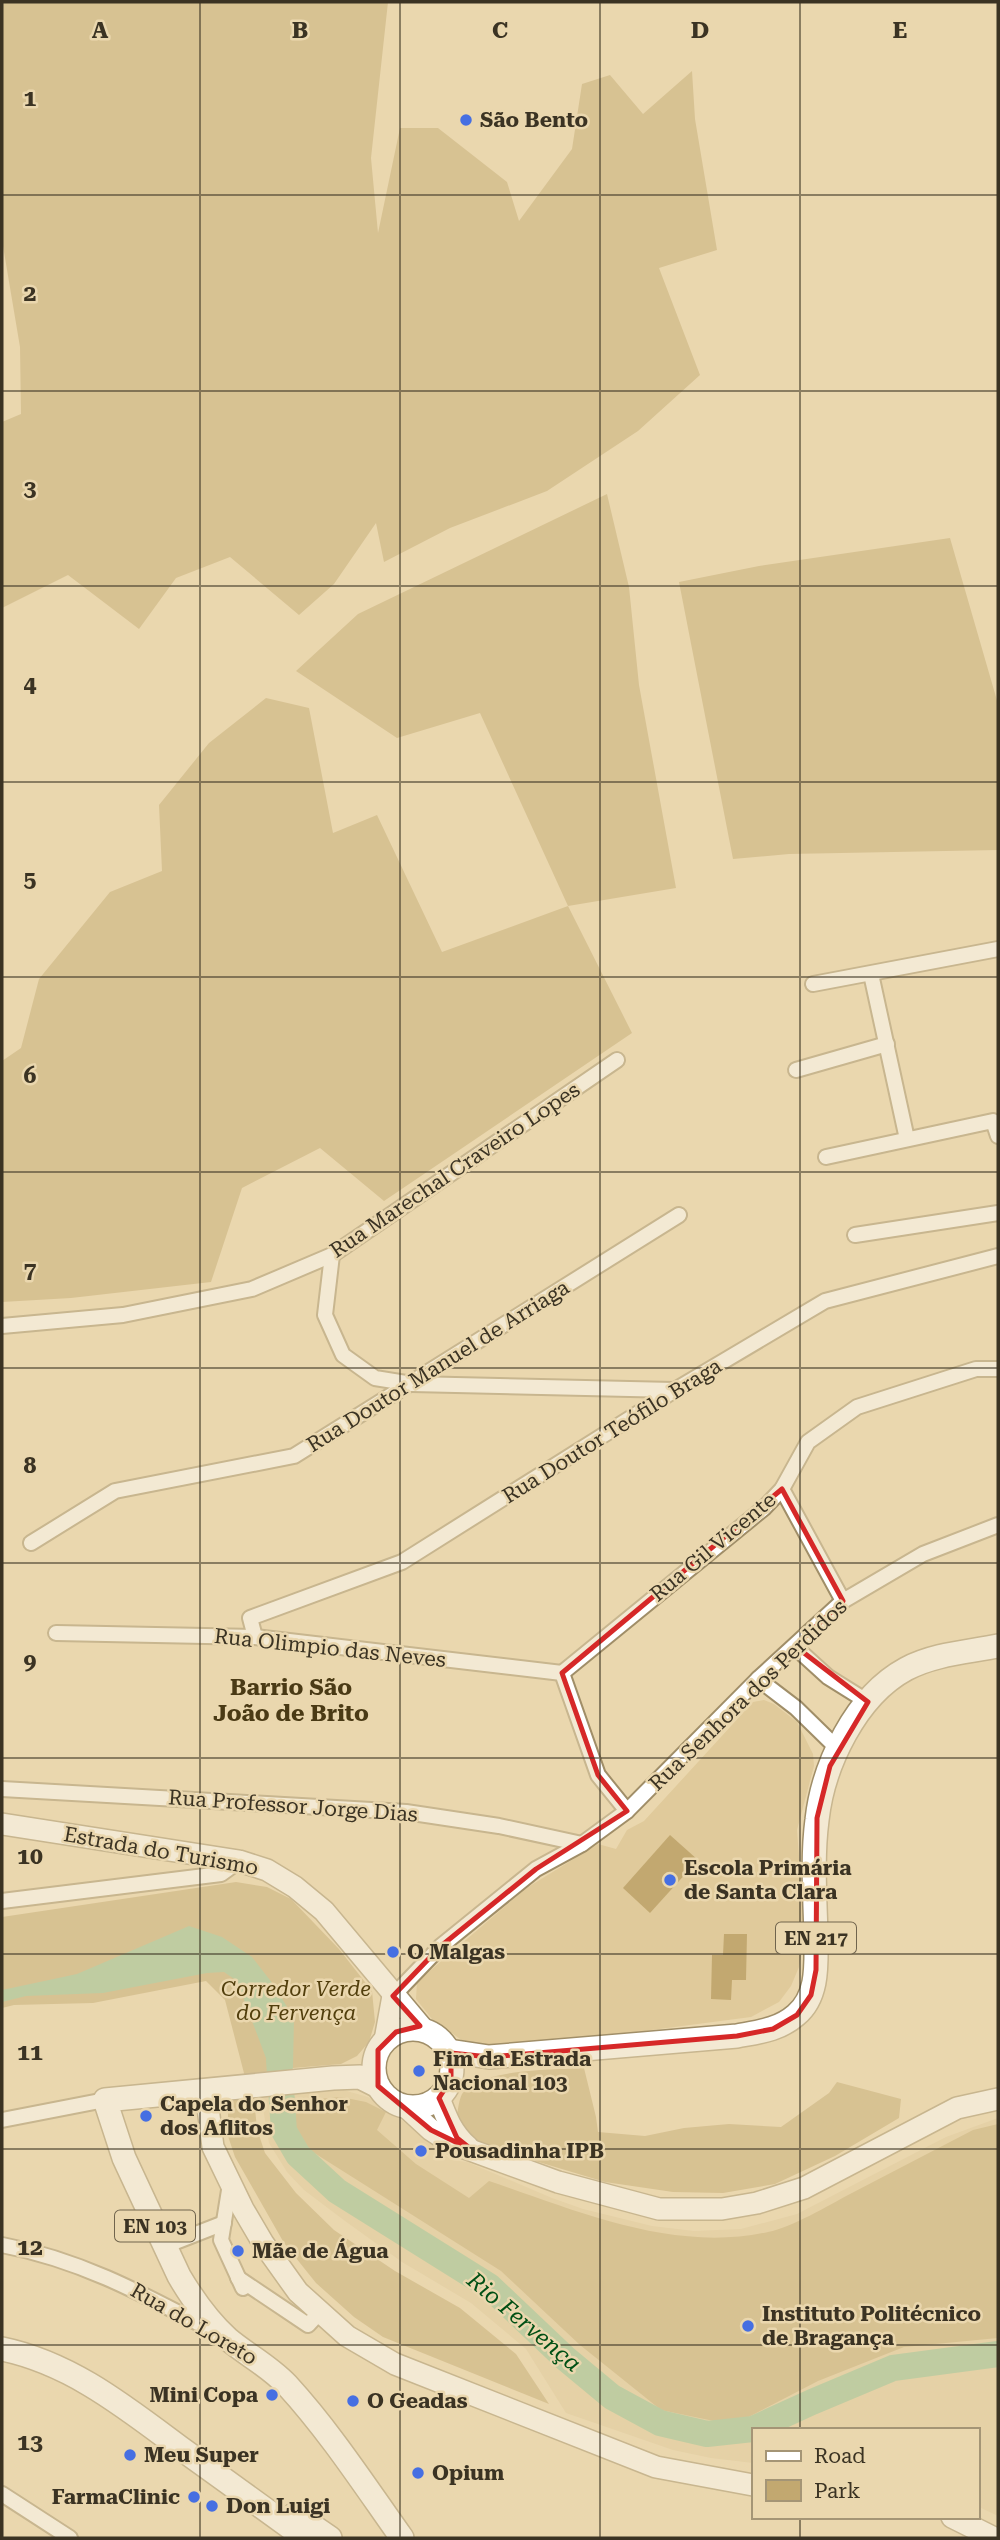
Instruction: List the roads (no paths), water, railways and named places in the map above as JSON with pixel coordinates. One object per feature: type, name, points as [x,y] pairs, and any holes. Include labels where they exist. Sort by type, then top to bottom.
[{"type":"main road","name":"EN 217","points":[[449,2051],[489,2057],[737,2036],[773,2029],[797,2015],[811,1995],[816,1970],[817,1818],[830,1766],[849,1727],[879,1690],[906,1669],[940,1657],[998,1646]]},
{"type":"main road","points":[[105,2100],[359,2077],[378,2086],[395,2103],[406,2107],[429,2104],[445,2089],[452,2060],[442,2041],[423,2029],[410,2028],[396,2032],[381,2045],[370,2063],[333,2078]]},
{"type":"main road","points":[[378,2086],[374,2062],[381,2045]]},
{"type":"main road","name":"EN 217","points":[[445,2089],[465,2069],[489,2057]]},
{"type":"main road","name":"EN 103","points":[[105,2100],[124,2158],[165,2246],[190,2294],[228,2339]]},
{"type":"main road","name":"Rua do Loreto","points":[[228,2339],[260,2360],[286,2385],[333,2441],[400,2536]]},
{"type":"main road","points":[[2,2349],[69,2373],[112,2397],[305,2538]]},
{"type":"main road","points":[[2,2362],[63,2384],[106,2408],[278,2535]]},
{"type":"main road","points":[[260,2505],[288,2509],[330,2538]]},
{"type":"street","points":[[813,984],[998,949]]},
{"type":"street","points":[[872,974],[907,1139]]},
{"type":"street","points":[[796,1070],[887,1044]]},
{"type":"street","name":"Rua Marechal Craveiro Lopes","points":[[2,1326],[122,1315],[253,1289],[332,1255],[617,1060]]},
{"type":"street","points":[[826,1157],[996,1120],[998,1136]]},
{"type":"street","points":[[855,1235],[998,1213]]},
{"type":"street","name":"Rua Doutor Manuel de Arriaga","points":[[31,1543],[115,1491],[294,1455],[412,1384],[679,1215]]},
{"type":"street","points":[[332,1255],[326,1315],[343,1355],[376,1378],[412,1384],[676,1390]]},
{"type":"street","name":"Rua Doutor Teófilo Braga","points":[[255,1637],[250,1618],[402,1562],[676,1390],[825,1301],[998,1256]]},
{"type":"street","name":"Rua Gil Vicente","points":[[562,1673],[764,1508],[782,1489],[808,1442],[857,1407],[976,1369],[998,1369]]},
{"type":"street","points":[[782,1489],[844,1601]]},
{"type":"street","name":"Rua Senhora dos Perdidos","points":[[393,1996],[441,1946],[536,1869],[582,1844],[627,1811],[758,1679],[844,1601],[923,1554],[998,1525]]},
{"type":"street","name":"Rua Olimpio das Neves","points":[[56,1633],[255,1637],[562,1673]]},
{"type":"street","points":[[795,1647],[828,1677],[868,1702]]},
{"type":"street","points":[[562,1673],[598,1775],[627,1811]]},
{"type":"street","points":[[758,1679],[796,1708],[838,1749]]},
{"type":"street","name":"Rua Professor Jorge Dias","points":[[2,1789],[406,1812],[499,1826],[582,1844]]},
{"type":"street","name":"Estrada do Turismo","points":[[2,1824],[239,1861],[267,1870],[295,1887],[324,1911],[423,2029]]},
{"type":"street","points":[[2,1901],[221,1874],[239,1861]]},
{"type":"street","points":[[381,2045],[393,1996]]},
{"type":"street","points":[[445,2089],[446,2119],[457,2138],[472,2150]]},
{"type":"street","points":[[206,2092],[214,2147],[230,2184],[263,2243],[298,2292],[347,2336],[407,2369],[656,2467],[752,2485]]},
{"type":"street","points":[[406,2107],[431,2130],[451,2143],[558,2182],[659,2209],[722,2209],[757,2203],[804,2188],[957,2108],[998,2099]]},
{"type":"street","points":[[2,2120],[105,2100]]},
{"type":"street","points":[[230,2184],[221,2241],[240,2283],[309,2325],[319,2313]]},
{"type":"street","points":[[165,2246],[224,2223]]},
{"type":"street","name":"Rua do Loreto","points":[[2,2245],[40,2252],[122,2282],[228,2339]]},
{"type":"street","points":[[2,2494],[62,2535]]},
{"type":"street","points":[[956,2519],[994,2538]]},
{"type":"waterway","name":"Rio Fervença","points":[[279,2060],[284,2131],[298,2155],[337,2191],[489,2286],[565,2358],[612,2397],[660,2423],[707,2434],[752,2429]]},
{"type":"waterway","name":"Rio Fervença","points":[[755,2428],[893,2368],[998,2354]]},
{"type":"place","name":"São Bento","points":[[466,120]]},
{"type":"place","name":"Escola Primária de Santa Clara","points":[[670,1880]]},
{"type":"place","name":"O Malgas","points":[[393,1952]]},
{"type":"place","name":"Fim da Estrada Nacional 103","points":[[419,2071]]},
{"type":"place","name":"Capela do Senhor dos Aflitos","points":[[146,2116]]},
{"type":"place","name":"Pousadinha IPB","points":[[421,2151]]},
{"type":"place","name":"Mãe de Água","points":[[238,2251]]},
{"type":"place","name":"Instituto Politécnico de Bragança","points":[[748,2326]]},
{"type":"place","name":"Mini Copa","points":[[272,2395]]},
{"type":"place","name":"O Geadas","points":[[353,2401]]},
{"type":"place","name":"Meu Super","points":[[130,2455]]},
{"type":"place","name":"Opium","points":[[418,2473]]},
{"type":"place","name":"FarmaClinic","points":[[194,2497]]},
{"type":"place","name":"Don Luigi","points":[[212,2506]]},
{"type":"district","name":"Barrio São João de Brito","points":[[291,1700]]},
{"type":"park label","name":"Corredor Verde do Fervença","points":[[296,2001]]}]
